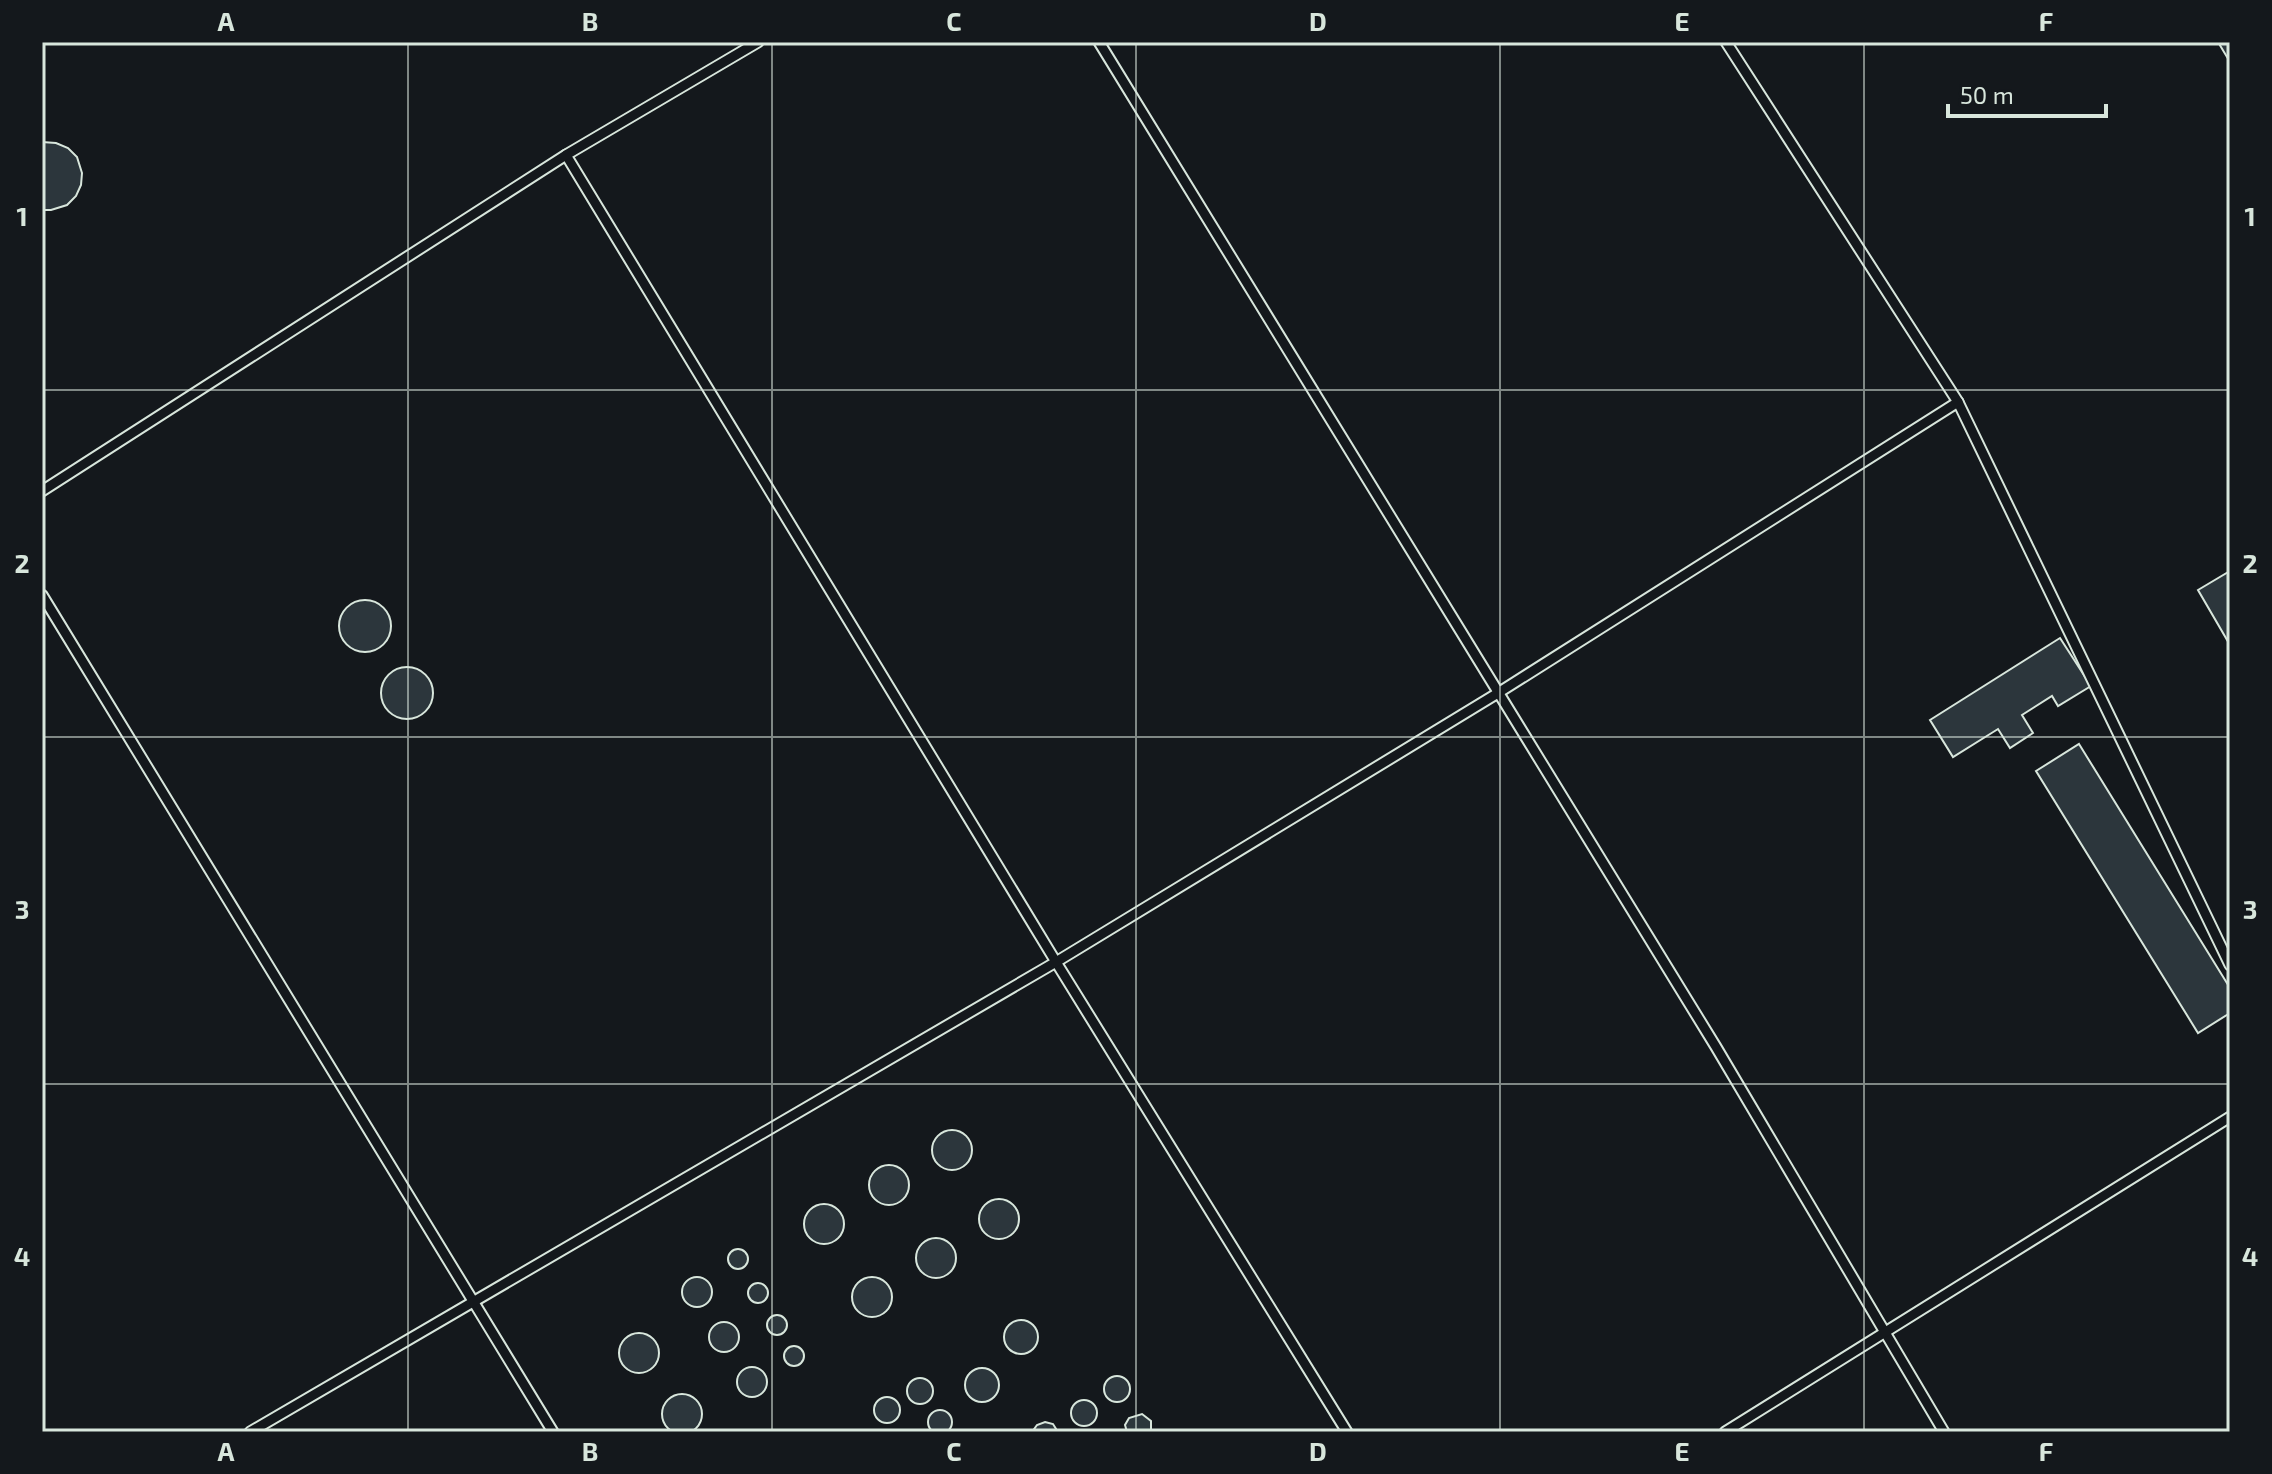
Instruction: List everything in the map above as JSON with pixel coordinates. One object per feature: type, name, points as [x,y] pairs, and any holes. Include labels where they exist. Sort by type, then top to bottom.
[{"type":"lane","points":[[42,491],[566,155],[758,42]]},
{"type":"lane","points":[[1099,42],[1716,1047],[1944,1432]]},
{"type":"lane","points":[[1726,42],[1958,402],[2230,965]]},
{"type":"lane","points":[[566,155],[1056,962],[1347,1432]]},
{"type":"lane","points":[[250,1432],[1056,962],[1498,693],[1958,402]]},
{"type":"lane","points":[[42,595],[553,1432]]},
{"type":"lane","points":[[1725,1432],[2230,1117]]},
{"type":"building","points":[[2218,42],[2230,42],[2230,62]]},
{"type":"building","points":[[42,142],[68,148],[77,157],[82,173],[76,196],[67,205],[51,210],[42,210]]},
{"type":"building","points":[[2230,571],[2230,645],[2198,590]]},
{"type":"building","points":[[365,600],[383,608],[391,626],[383,644],[365,652],[347,644],[339,626],[347,608]]},
{"type":"building","points":[[2060,638],[2091,686],[2058,706],[2052,696],[2022,715],[2033,733],[2010,748],[1998,729],[1953,757],[1930,720]]},
{"type":"building","points":[[407,667],[425,675],[433,693],[425,711],[407,719],[389,711],[381,693],[389,675]]},
{"type":"building","points":[[2079,744],[2230,988],[2230,1013],[2198,1033],[2036,771]]},
{"type":"building","points":[[952,1130],[966,1136],[972,1150],[966,1164],[952,1170],[938,1164],[932,1150],[938,1136]]},
{"type":"building","points":[[889,1165],[903,1171],[909,1185],[903,1199],[889,1205],[875,1199],[869,1185],[875,1171]]},
{"type":"building","points":[[999,1199],[1013,1205],[1019,1219],[1013,1233],[999,1239],[985,1233],[979,1219],[985,1205]]},
{"type":"building","points":[[824,1204],[838,1210],[844,1224],[838,1238],[824,1244],[810,1238],[804,1224],[810,1210]]},
{"type":"building","points":[[936,1238],[950,1244],[956,1258],[950,1272],[936,1278],[922,1272],[916,1258],[922,1244]]},
{"type":"building","points":[[738,1249],[745,1252],[748,1259],[745,1266],[738,1269],[731,1266],[728,1259],[731,1252]]},
{"type":"building","points":[[697,1277],[708,1281],[712,1292],[708,1303],[697,1307],[686,1303],[682,1292],[686,1281]]},
{"type":"building","points":[[872,1277],[886,1283],[892,1297],[886,1311],[872,1317],[858,1311],[852,1297],[858,1283]]},
{"type":"building","points":[[758,1283],[765,1286],[768,1293],[765,1300],[758,1303],[751,1300],[748,1293],[751,1286]]},
{"type":"building","points":[[777,1315],[784,1318],[787,1325],[784,1332],[777,1335],[770,1332],[767,1325],[770,1318]]},
{"type":"building","points":[[1021,1320],[1033,1325],[1038,1337],[1033,1349],[1021,1354],[1009,1349],[1004,1337],[1009,1325]]},
{"type":"building","points":[[724,1322],[735,1326],[739,1337],[735,1348],[724,1352],[713,1348],[709,1337],[713,1326]]},
{"type":"building","points":[[639,1333],[653,1339],[659,1353],[653,1367],[639,1373],[625,1367],[619,1353],[625,1339]]},
{"type":"building","points":[[794,1346],[801,1349],[804,1356],[801,1363],[794,1366],[787,1363],[784,1356],[787,1349]]},
{"type":"building","points":[[752,1367],[763,1371],[767,1382],[763,1393],[752,1397],[741,1393],[737,1382],[741,1371]]},
{"type":"building","points":[[982,1368],[994,1373],[999,1385],[994,1397],[982,1402],[970,1397],[965,1385],[970,1373]]},
{"type":"building","points":[[1117,1376],[1126,1380],[1130,1389],[1126,1398],[1117,1402],[1108,1398],[1104,1389],[1108,1380]]},
{"type":"building","points":[[920,1378],[929,1382],[933,1391],[929,1400],[920,1404],[911,1400],[907,1391],[911,1382]]},
{"type":"building","points":[[682,1394],[696,1400],[702,1414],[696,1428],[682,1434],[668,1428],[662,1414],[668,1400]]},
{"type":"building","points":[[887,1397],[896,1401],[900,1410],[896,1419],[887,1423],[878,1419],[874,1410],[878,1401]]},
{"type":"building","points":[[1084,1400],[1093,1404],[1097,1413],[1093,1422],[1084,1426],[1075,1422],[1071,1413],[1075,1404]]},
{"type":"building","points":[[940,1410],[949,1413],[952,1422],[949,1431],[940,1434],[931,1431],[928,1422],[931,1413]]},
{"type":"building","points":[[1142,1414],[1151,1421],[1151,1432],[1127,1432],[1125,1425],[1129,1418]]},
{"type":"building","points":[[1045,1422],[1053,1424],[1058,1432],[1032,1432],[1037,1425]]}]
